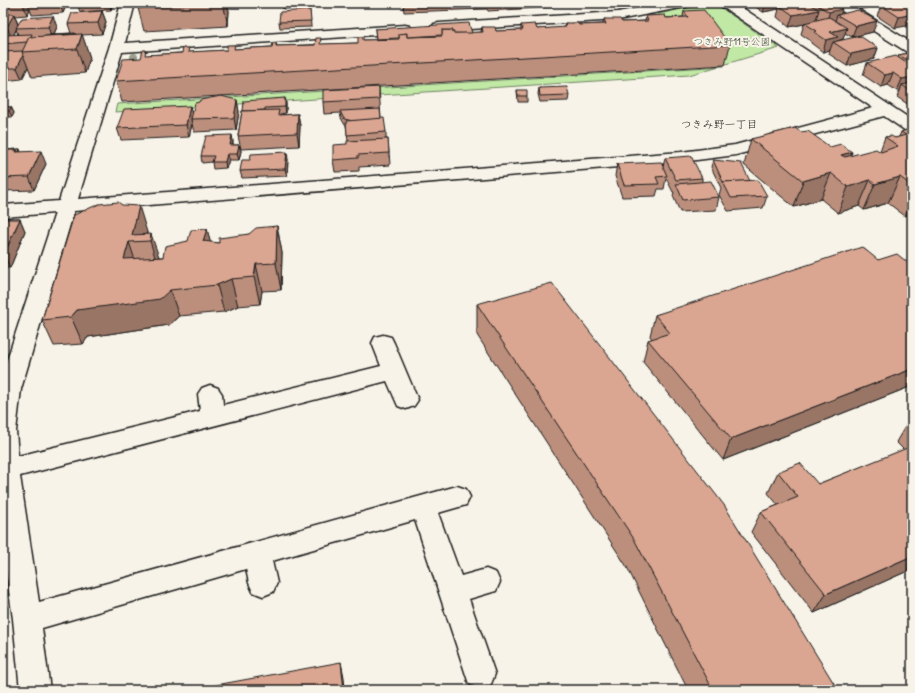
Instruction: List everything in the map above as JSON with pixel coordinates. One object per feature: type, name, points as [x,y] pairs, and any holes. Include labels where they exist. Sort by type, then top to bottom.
[{"type":"street","points":[[35,690],[27,619],[8,492],[6,469],[4,431],[9,388],[116,48],[128,3]]},
{"type":"street","points":[[116,48],[618,16],[685,3]]},
{"type":"street","points":[[726,3],[912,127]]},
{"type":"street","points":[[839,3],[912,49]]},
{"type":"street","points":[[3,211],[681,157],[736,150],[886,110]]},
{"type":"street","points":[[383,343],[406,400]]},
{"type":"street","points":[[6,469],[394,372]]},
{"type":"street","points":[[210,394],[213,417]]},
{"type":"street","points":[[27,619],[457,497]]},
{"type":"street","points":[[424,506],[480,674]]},
{"type":"street","points":[[258,553],[263,583]]},
{"type":"street","points":[[452,591],[486,582]]},
{"type":"green space","name":"つきみ野11号公園","points":[[706,4],[720,7],[779,48],[723,65],[660,20],[658,14]]},
{"type":"green space","points":[[718,66],[689,75],[115,112],[117,104]]},
{"type":"building","points":[[3,3],[24,3],[3,5]]},
{"type":"building","points":[[138,3],[210,3],[138,8]]},
{"type":"building","points":[[790,3],[808,3],[819,10],[793,15],[780,6]]},
{"type":"building","points":[[814,3],[832,3],[842,9],[829,12]]},
{"type":"building","points":[[894,3],[912,4],[912,14],[899,17],[881,5]]},
{"type":"building","points":[[310,10],[311,21],[279,22],[280,12]]},
{"type":"building","points":[[704,10],[730,45],[116,81],[123,59],[141,58],[143,50],[146,50],[145,55],[182,53],[183,48],[189,48],[188,52],[227,50],[227,45],[235,45],[234,49],[272,47],[273,43],[276,43],[276,46],[315,45],[316,38],[321,38],[320,44],[358,43],[358,37],[363,37],[363,40],[399,39],[399,34],[407,33],[407,37],[442,36],[442,30],[453,30],[453,33],[483,32],[482,27],[495,27],[496,31],[523,30],[521,25],[535,24],[537,29],[566,27],[565,23],[578,23],[579,25],[606,24],[604,19],[620,19],[622,22],[648,21],[646,16],[665,15],[666,18],[688,17],[684,11]]},
{"type":"building","points":[[858,10],[877,21],[856,26],[837,15]]},
{"type":"building","points":[[102,11],[98,23],[68,24],[72,13]]},
{"type":"building","points":[[3,14],[14,14],[7,27],[3,28]]},
{"type":"building","points":[[53,16],[48,27],[16,28],[22,18]]},
{"type":"building","points":[[829,17],[847,28],[830,32],[838,37],[826,40],[814,32],[817,31],[804,23]]},
{"type":"building","points":[[469,23],[472,33],[453,33],[453,30],[442,30],[442,35],[407,37],[407,33],[399,34],[399,38],[376,39],[375,29]]},
{"type":"building","points":[[75,33],[74,34],[43,36],[44,35]]},
{"type":"building","points":[[32,34],[27,42],[3,44],[3,35]]},
{"type":"building","points":[[82,34],[77,49],[22,52],[29,37]]},
{"type":"building","points":[[860,36],[878,48],[851,54],[833,42]]},
{"type":"building","points":[[23,51],[23,55],[17,68],[3,68],[3,52]]},
{"type":"building","points":[[912,52],[912,63],[899,55]]},
{"type":"building","points":[[896,56],[912,67],[912,77],[902,79],[893,73],[885,75],[867,63]]},
{"type":"building","points":[[912,83],[912,92],[902,85]]},
{"type":"building","points":[[379,87],[379,99],[323,102],[323,90]]},
{"type":"building","points":[[567,87],[569,95],[540,96],[539,88]]},
{"type":"building","points":[[517,90],[527,90],[527,96],[518,96]]},
{"type":"building","points":[[221,96],[237,100],[234,118],[191,119],[195,103],[199,102],[200,100]]},
{"type":"building","points":[[285,98],[285,107],[243,111],[244,101]]},
{"type":"building","points":[[190,106],[186,125],[117,128],[124,109]]},
{"type":"building","points":[[3,107],[11,107],[9,111],[3,111]]},
{"type":"building","points":[[380,109],[381,119],[353,121],[344,119],[340,111]]},
{"type":"building","points":[[279,110],[278,115],[298,114],[297,133],[238,136],[242,111]]},
{"type":"building","points":[[384,118],[386,132],[347,135],[346,121]]},
{"type":"building","points":[[795,128],[801,132],[808,131],[830,147],[841,144],[852,152],[841,155],[845,157],[876,149],[881,152],[898,146],[885,137],[891,136],[895,138],[906,135],[901,132],[912,128],[912,186],[900,177],[875,184],[870,180],[848,187],[831,173],[803,181],[751,139]]},
{"type":"building","points":[[232,135],[230,145],[239,145],[237,154],[227,154],[225,162],[212,162],[214,156],[201,156],[206,136]]},
{"type":"building","points":[[388,139],[389,153],[358,155],[358,158],[333,160],[333,145],[347,144],[347,141]]},
{"type":"building","points":[[20,149],[19,152],[17,150],[5,150],[3,153],[3,150]]},
{"type":"building","points":[[5,150],[17,150],[16,152],[41,151],[29,177],[3,178],[3,153]]},
{"type":"building","points":[[287,152],[285,169],[240,171],[242,160],[250,160],[251,154]]},
{"type":"building","points":[[691,156],[702,178],[676,180],[665,158]]},
{"type":"building","points":[[713,160],[741,163],[750,181],[723,182]]},
{"type":"building","points":[[661,162],[667,176],[656,177],[659,184],[624,185],[617,164]]},
{"type":"building","points":[[758,180],[767,196],[731,198],[723,182]]},
{"type":"building","points":[[711,181],[719,197],[683,200],[676,184]]},
{"type":"building","points":[[118,202],[122,205],[139,206],[132,235],[151,234],[150,241],[129,242],[124,259],[163,257],[165,246],[188,241],[191,230],[207,229],[203,241],[219,243],[219,238],[249,234],[256,228],[277,226],[276,263],[256,264],[254,277],[231,279],[217,285],[170,290],[160,299],[77,310],[71,317],[42,320],[74,215],[99,204]]},
{"type":"building","points":[[3,219],[20,219],[3,255]]},
{"type":"building","points":[[862,247],[878,260],[897,254],[912,266],[912,369],[731,439],[648,340],[670,333],[655,315]]},
{"type":"building","points":[[552,283],[724,505],[838,690],[713,690],[634,539],[477,304]]},
{"type":"building","points":[[912,446],[912,556],[826,594],[761,512],[798,497],[778,472],[800,463],[818,484]]},
{"type":"building","points":[[341,662],[344,690],[189,690]]},
{"type":"district","name":"つきみ野一丁目","points":[[719,124]]}]
